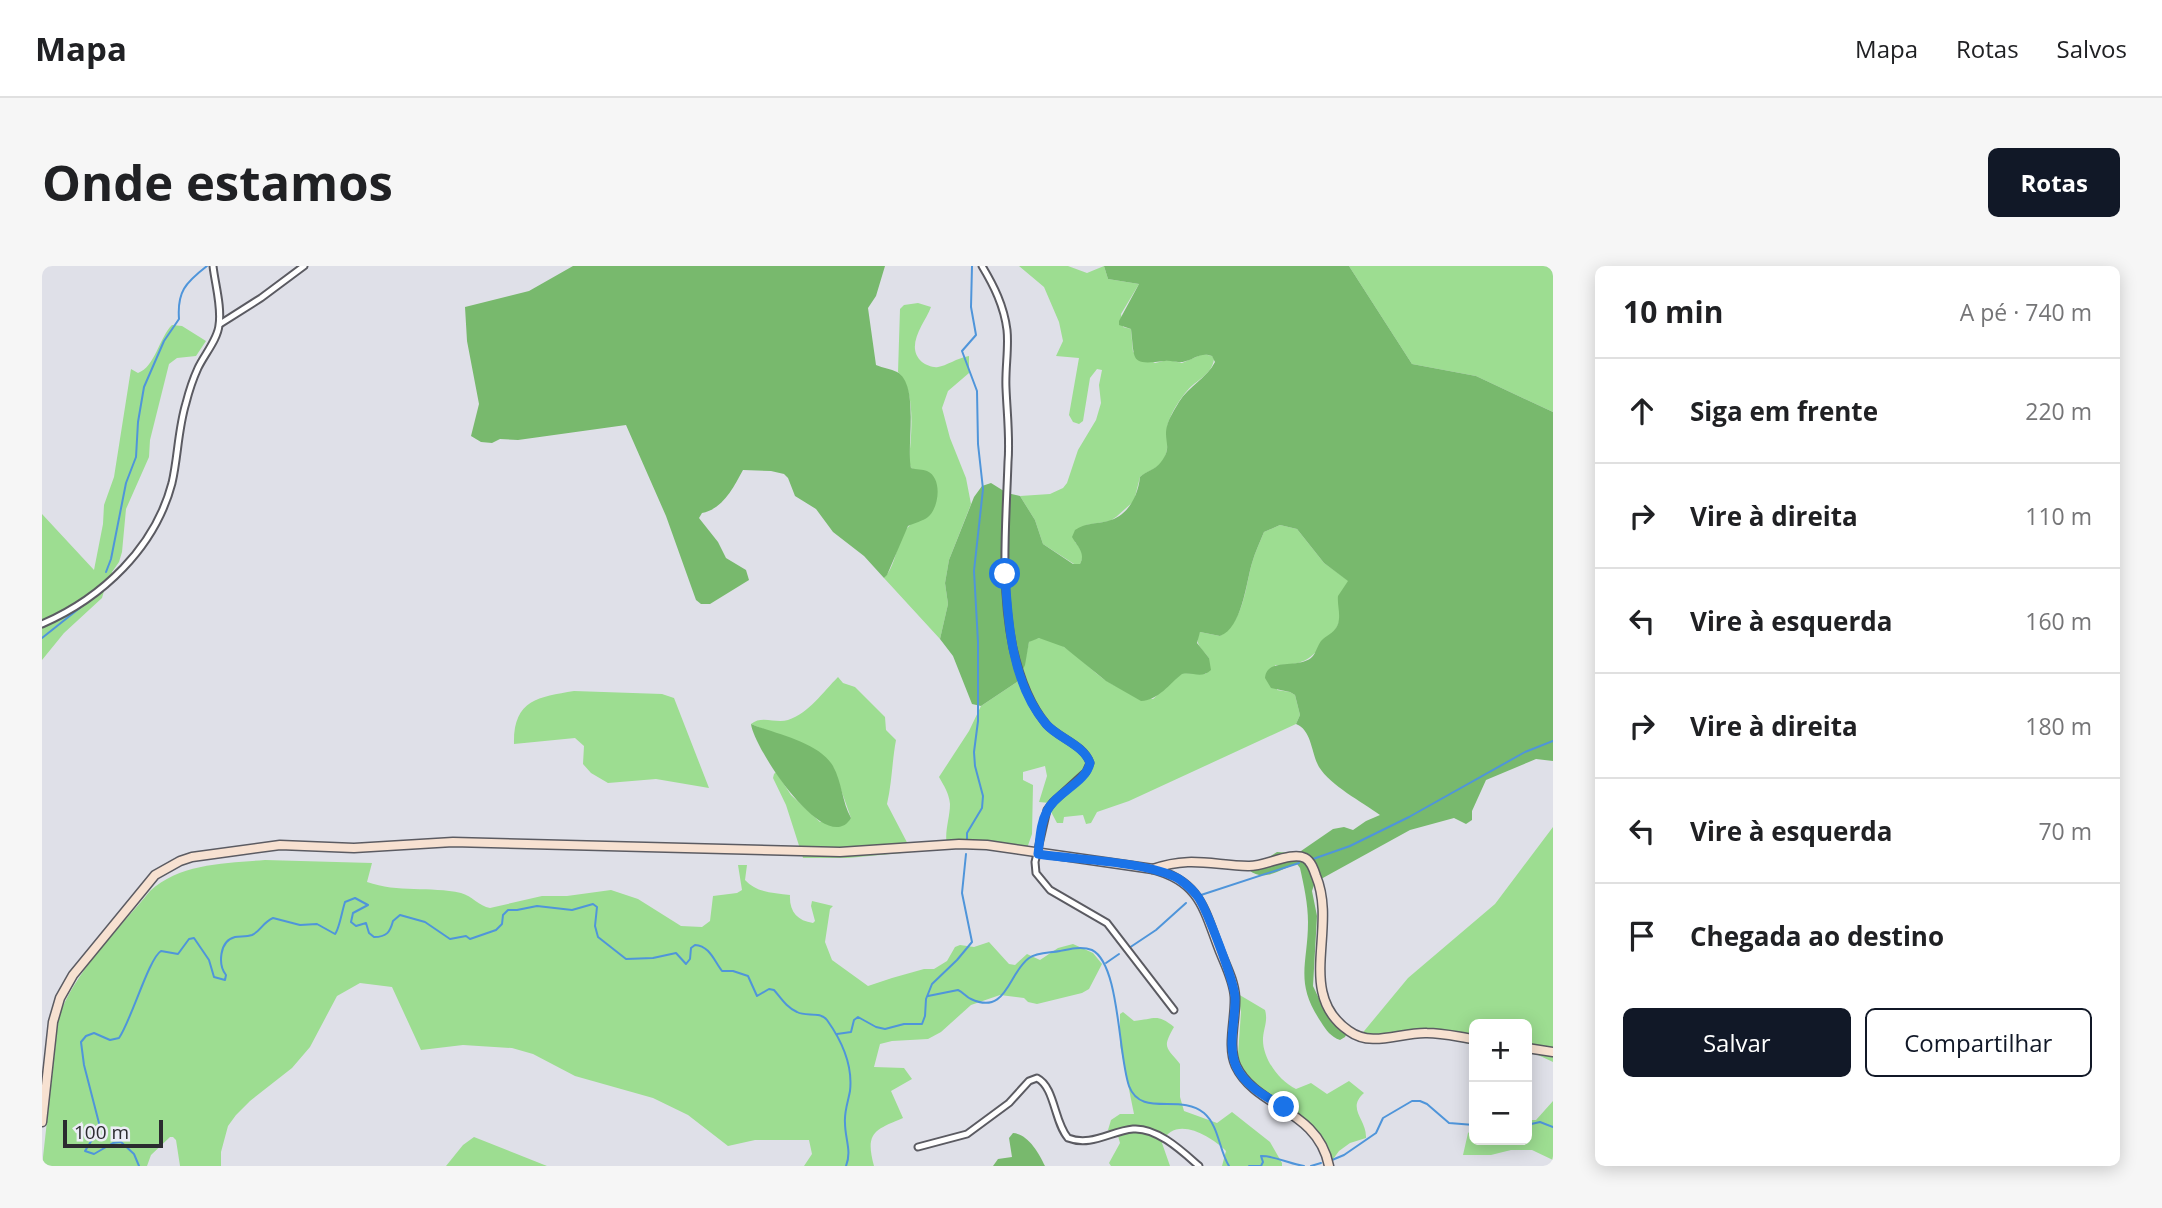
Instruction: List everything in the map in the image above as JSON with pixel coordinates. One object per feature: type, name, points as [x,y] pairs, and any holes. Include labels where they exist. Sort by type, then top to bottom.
[{"type":"main road","points":[[42,1122],[54,1014],[73,975],[155,875],[172,864],[192,857],[280,845],[354,848],[453,842],[840,852],[959,844],[987,845],[1153,869],[1181,881],[1194,891],[1205,909],[1234,992],[1233,1053],[1238,1069],[1257,1090],[1294,1114],[1308,1127],[1323,1149],[1329,1166]]},
{"type":"main road","points":[[1153,869],[1189,861],[1258,866],[1289,858],[1305,858],[1317,878],[1324,900],[1320,981],[1323,996],[1334,1018],[1351,1033],[1363,1038],[1389,1038],[1423,1032],[1469,1039]]},
{"type":"main road","points":[[1532,1049],[1553,1052]]},
{"type":"street","points":[[42,624],[59,617],[133,560],[160,514],[172,485],[184,408],[191,386],[220,324],[213,266]]},
{"type":"street","points":[[220,324],[304,266]]},
{"type":"street","points":[[982,266],[999,297],[1007,333],[1005,362],[1009,460],[1005,502],[1005,574],[1008,620],[1014,651],[1027,692],[1038,712],[1056,733],[1084,752],[1090,763],[1086,772],[1047,810],[1041,828],[1035,868],[1046,887],[1103,919],[1174,1010]]},
{"type":"street","points":[[918,1147],[967,1134],[1009,1102],[1029,1081],[1037,1078],[1047,1087],[1068,1138],[1094,1140],[1134,1129],[1142,1130],[1178,1148],[1199,1166]]},
{"type":"green space","points":[[573,266],[885,266],[876,296],[868,308],[876,365],[897,372],[904,379],[910,403],[911,468],[925,470],[932,475],[938,493],[932,513],[924,520],[908,526],[887,575],[884,578],[864,556],[833,532],[816,509],[795,496],[784,474],[743,470],[722,502],[702,513],[699,518],[718,542],[726,558],[746,570],[749,580],[710,604],[701,604],[696,600],[666,516],[626,425],[518,440],[500,439],[492,443],[481,442],[471,436],[479,404],[467,341],[465,307],[529,291]]},
{"type":"green space","points":[[1019,266],[1068,266],[1087,273],[1104,266],[1108,279],[1139,284],[1121,314],[1123,327],[1131,329],[1133,352],[1155,363],[1168,360],[1182,363],[1203,354],[1214,359],[1210,369],[1187,391],[1174,410],[1169,421],[1164,458],[1157,467],[1140,477],[1134,501],[1110,521],[1086,525],[1075,542],[1082,552],[1080,564],[1074,564],[1043,544],[1035,520],[1020,496],[1050,494],[1067,483],[1078,450],[1096,420],[1101,403],[1099,385],[1102,370],[1097,369],[1090,378],[1083,421],[1079,424],[1073,422],[1069,415],[1079,358],[1056,356],[1063,341],[1059,322],[1044,287]]},
{"type":"green space","points":[[1104,266],[1349,266],[1412,364],[1476,376],[1553,412],[1553,761],[1536,759],[1486,780],[1472,811],[1472,820],[1466,824],[1454,818],[1410,830],[1314,885],[1312,891],[1317,916],[1313,986],[1330,1017],[1348,1031],[1340,1040],[1325,1028],[1313,1008],[1305,984],[1308,915],[1300,868],[1297,864],[1267,875],[1255,874],[1249,870],[1277,852],[1301,851],[1333,829],[1344,827],[1353,830],[1380,815],[1338,787],[1324,774],[1305,731],[1296,724],[1300,715],[1295,695],[1271,688],[1265,678],[1267,672],[1277,665],[1298,663],[1313,656],[1321,641],[1337,627],[1338,596],[1348,581],[1324,563],[1297,529],[1280,525],[1264,532],[1253,559],[1242,604],[1233,624],[1220,636],[1200,632],[1197,643],[1209,658],[1211,670],[1201,675],[1182,674],[1158,695],[1147,700],[1141,701],[1106,681],[1064,647],[1039,638],[1029,642],[1025,665],[1017,682],[981,706],[972,704],[953,656],[940,639],[948,604],[945,583],[949,560],[974,497],[982,486],[991,483],[1007,493],[1020,496],[1035,520],[1043,544],[1073,564],[1080,564],[1081,553],[1072,537],[1075,530],[1115,518],[1131,504],[1140,477],[1156,467],[1165,457],[1167,426],[1179,402],[1215,362],[1212,356],[1205,355],[1180,362],[1145,362],[1136,359],[1131,329],[1119,325],[1119,321],[1139,284],[1108,279]]},
{"type":"green space","points":[[1349,266],[1553,266],[1553,412],[1476,376],[1412,364]]},
{"type":"green space","points":[[918,303],[931,307],[915,342],[917,356],[922,362],[938,367],[969,356],[969,373],[948,391],[942,408],[950,438],[966,478],[971,504],[949,560],[945,583],[948,604],[940,639],[884,578],[889,572],[903,534],[914,522],[919,471],[911,468],[909,461],[910,402],[904,381],[898,372],[900,309],[904,305]]},
{"type":"green space","points":[[172,325],[182,326],[206,341],[196,356],[177,358],[169,364],[150,440],[149,457],[126,509],[122,552],[102,598],[64,633],[42,660],[42,514],[94,570],[104,505],[114,477],[131,369],[138,373],[149,365]]},
{"type":"green space","points":[[1280,525],[1297,529],[1324,563],[1349,581],[1340,599],[1338,625],[1321,647],[1299,663],[1275,665],[1277,690],[1295,695],[1300,715],[1296,724],[1129,801],[1097,812],[1091,823],[1086,824],[1083,815],[1064,817],[1063,823],[1057,823],[1049,808],[1050,803],[1039,802],[1047,776],[1045,766],[1023,772],[1023,780],[1033,785],[1032,834],[1025,854],[999,849],[948,849],[946,832],[950,804],[939,777],[969,731],[981,706],[1017,682],[1022,674],[1029,642],[1038,638],[1059,644],[1112,684],[1153,699],[1182,673],[1206,674],[1209,658],[1198,643],[1198,636],[1200,632],[1220,636],[1234,622],[1264,532]]},
{"type":"green space","points":[[838,677],[843,683],[855,687],[885,717],[886,730],[896,740],[887,804],[912,852],[848,858],[803,858],[786,805],[773,778],[774,774],[776,772],[791,795],[820,822],[851,818],[833,767],[775,734],[751,724],[760,720],[783,721],[796,717]]},
{"type":"green space","points":[[574,691],[662,694],[674,698],[709,788],[656,779],[608,783],[591,773],[583,764],[584,746],[575,738],[514,744],[515,729],[523,709],[539,699]]},
{"type":"green space","points":[[751,724],[796,740],[826,758],[836,772],[851,818],[840,827],[826,824],[810,813],[778,776],[755,737]]},
{"type":"green space","points":[[1553,827],[1553,1062],[1532,1054],[1532,1019],[1469,1019],[1469,1044],[1434,1036],[1361,1041],[1360,1036],[1408,978],[1495,904]]},
{"type":"green space","points":[[265,860],[372,863],[367,882],[390,887],[461,893],[490,908],[542,896],[567,896],[611,890],[638,899],[681,926],[702,927],[710,921],[713,896],[742,890],[738,865],[747,865],[745,880],[760,890],[790,895],[793,910],[803,920],[813,923],[815,921],[812,901],[833,906],[830,909],[825,942],[832,960],[868,986],[924,969],[934,969],[947,961],[955,947],[960,945],[974,947],[989,942],[1009,964],[1015,965],[1027,954],[1040,960],[1058,948],[1073,944],[1093,953],[1102,964],[1089,989],[1082,993],[1037,1004],[1024,998],[1000,995],[971,1005],[941,1032],[928,1039],[880,1044],[874,1067],[904,1068],[912,1079],[891,1091],[903,1118],[874,1134],[871,1155],[874,1166],[804,1166],[812,1154],[809,1140],[755,1140],[728,1146],[688,1115],[653,1098],[575,1076],[533,1054],[512,1048],[463,1045],[421,1050],[392,987],[360,983],[337,996],[310,1047],[292,1068],[236,1115],[228,1126],[221,1152],[221,1166],[180,1166],[176,1140],[170,1137],[151,1155],[147,1166],[42,1166],[58,1022],[64,1005],[84,971],[150,891],[162,882],[204,866]]},
{"type":"green space","points":[[1238,994],[1265,1010],[1265,1053],[1278,1075],[1290,1085],[1296,1089],[1311,1083],[1327,1094],[1349,1081],[1364,1093],[1359,1099],[1357,1109],[1366,1138],[1350,1143],[1339,1151],[1328,1166],[1311,1132],[1279,1107],[1241,1071],[1238,1055],[1241,1012]]},
{"type":"green space","points":[[1123,1012],[1134,1021],[1159,1018],[1174,1027],[1167,1047],[1180,1064],[1180,1097],[1184,1111],[1217,1123],[1232,1112],[1270,1142],[1282,1166],[1222,1166],[1226,1151],[1202,1134],[1184,1129],[1168,1134],[1162,1143],[1170,1166],[1111,1166],[1109,1163],[1120,1143],[1118,1136],[1108,1130],[1111,1120],[1120,1114],[1134,1114],[1120,1045],[1120,1014]]},
{"type":"green space","points":[[1553,1101],[1553,1160],[1532,1150],[1463,1155],[1469,1132],[1469,1145],[1532,1145],[1532,1120],[1536,1120]]},
{"type":"green space","points":[[1013,1133],[1028,1140],[1045,1166],[993,1166],[998,1159],[1012,1157],[1009,1138]]},
{"type":"green space","points":[[474,1137],[547,1166],[446,1166],[463,1145]]},
{"type":"waterway","points":[[106,572],[126,483],[136,457],[144,387],[164,341],[179,319],[179,302],[184,289],[207,266]]},
{"type":"waterway","points":[[967,840],[967,833],[982,808],[983,796],[974,752],[978,721],[978,642],[974,571],[983,489],[978,444],[977,391],[962,351],[976,335],[971,307],[972,266]]},
{"type":"waterway","points":[[42,638],[96,595]]},
{"type":"waterway","points":[[1313,859],[1350,846],[1409,817],[1525,752],[1553,741]]},
{"type":"waterway","points":[[837,1034],[851,1032],[854,1020],[858,1017],[885,1029],[904,1024],[922,1024],[926,999],[932,984],[972,942],[962,893],[966,854]]},
{"type":"waterway","points":[[1201,895],[1299,863]]},
{"type":"waterway","points":[[139,1166],[134,1154],[121,1142],[113,1143],[94,1154],[85,1151],[100,1127],[81,1042],[94,1033],[110,1040],[119,1038],[151,965],[161,951],[178,954],[189,939],[194,938],[209,960],[214,977],[225,980],[221,960],[223,948],[230,939],[252,935],[273,918],[300,925],[317,924],[335,934],[345,902],[355,898],[368,905],[353,913],[351,922],[356,926],[366,923],[369,933],[374,937],[387,933],[393,921],[400,915],[425,922],[450,939],[466,936],[470,939],[496,930],[508,910],[537,906],[572,910],[593,904],[597,907],[595,926],[598,937],[626,959],[653,958],[676,953],[686,964],[690,959],[691,948],[695,945],[704,948],[722,971],[748,976],[757,996],[769,989],[774,990],[793,1010],[821,1016],[827,1020],[842,1045],[850,1072],[845,1119],[848,1150],[846,1166]]},
{"type":"waterway","points":[[1129,948],[1156,930],[1186,903]]},
{"type":"waterway","points":[[928,996],[958,990],[971,999],[983,1003],[992,1002],[1000,997],[1022,965],[1032,956],[1076,948],[1092,950],[1101,959],[1108,973],[1117,1012],[1125,1072],[1135,1096],[1152,1103],[1194,1107],[1204,1113],[1216,1131],[1229,1166]]},
{"type":"waterway","points":[[1106,963],[1119,954]]},
{"type":"waterway","points":[[1332,1160],[1376,1133],[1383,1118],[1412,1101],[1427,1104],[1449,1123],[1469,1125]]},
{"type":"waterway","points":[[1532,1124],[1540,1122],[1553,1127]]},
{"type":"waterway","points":[[1249,1166],[1261,1166],[1261,1156],[1304,1166]]},
{"type":"waterway","points":[[1311,1166],[1321,1163]]},
{"type":"route","points":[[1005,574],[1008,620],[1014,651],[1027,692],[1047,724],[1084,752],[1090,763],[1086,772],[1047,810],[1041,828],[1038,854],[1153,869],[1181,881],[1194,891],[1205,909],[1233,986],[1235,1064],[1257,1090],[1284,1107]]}]
